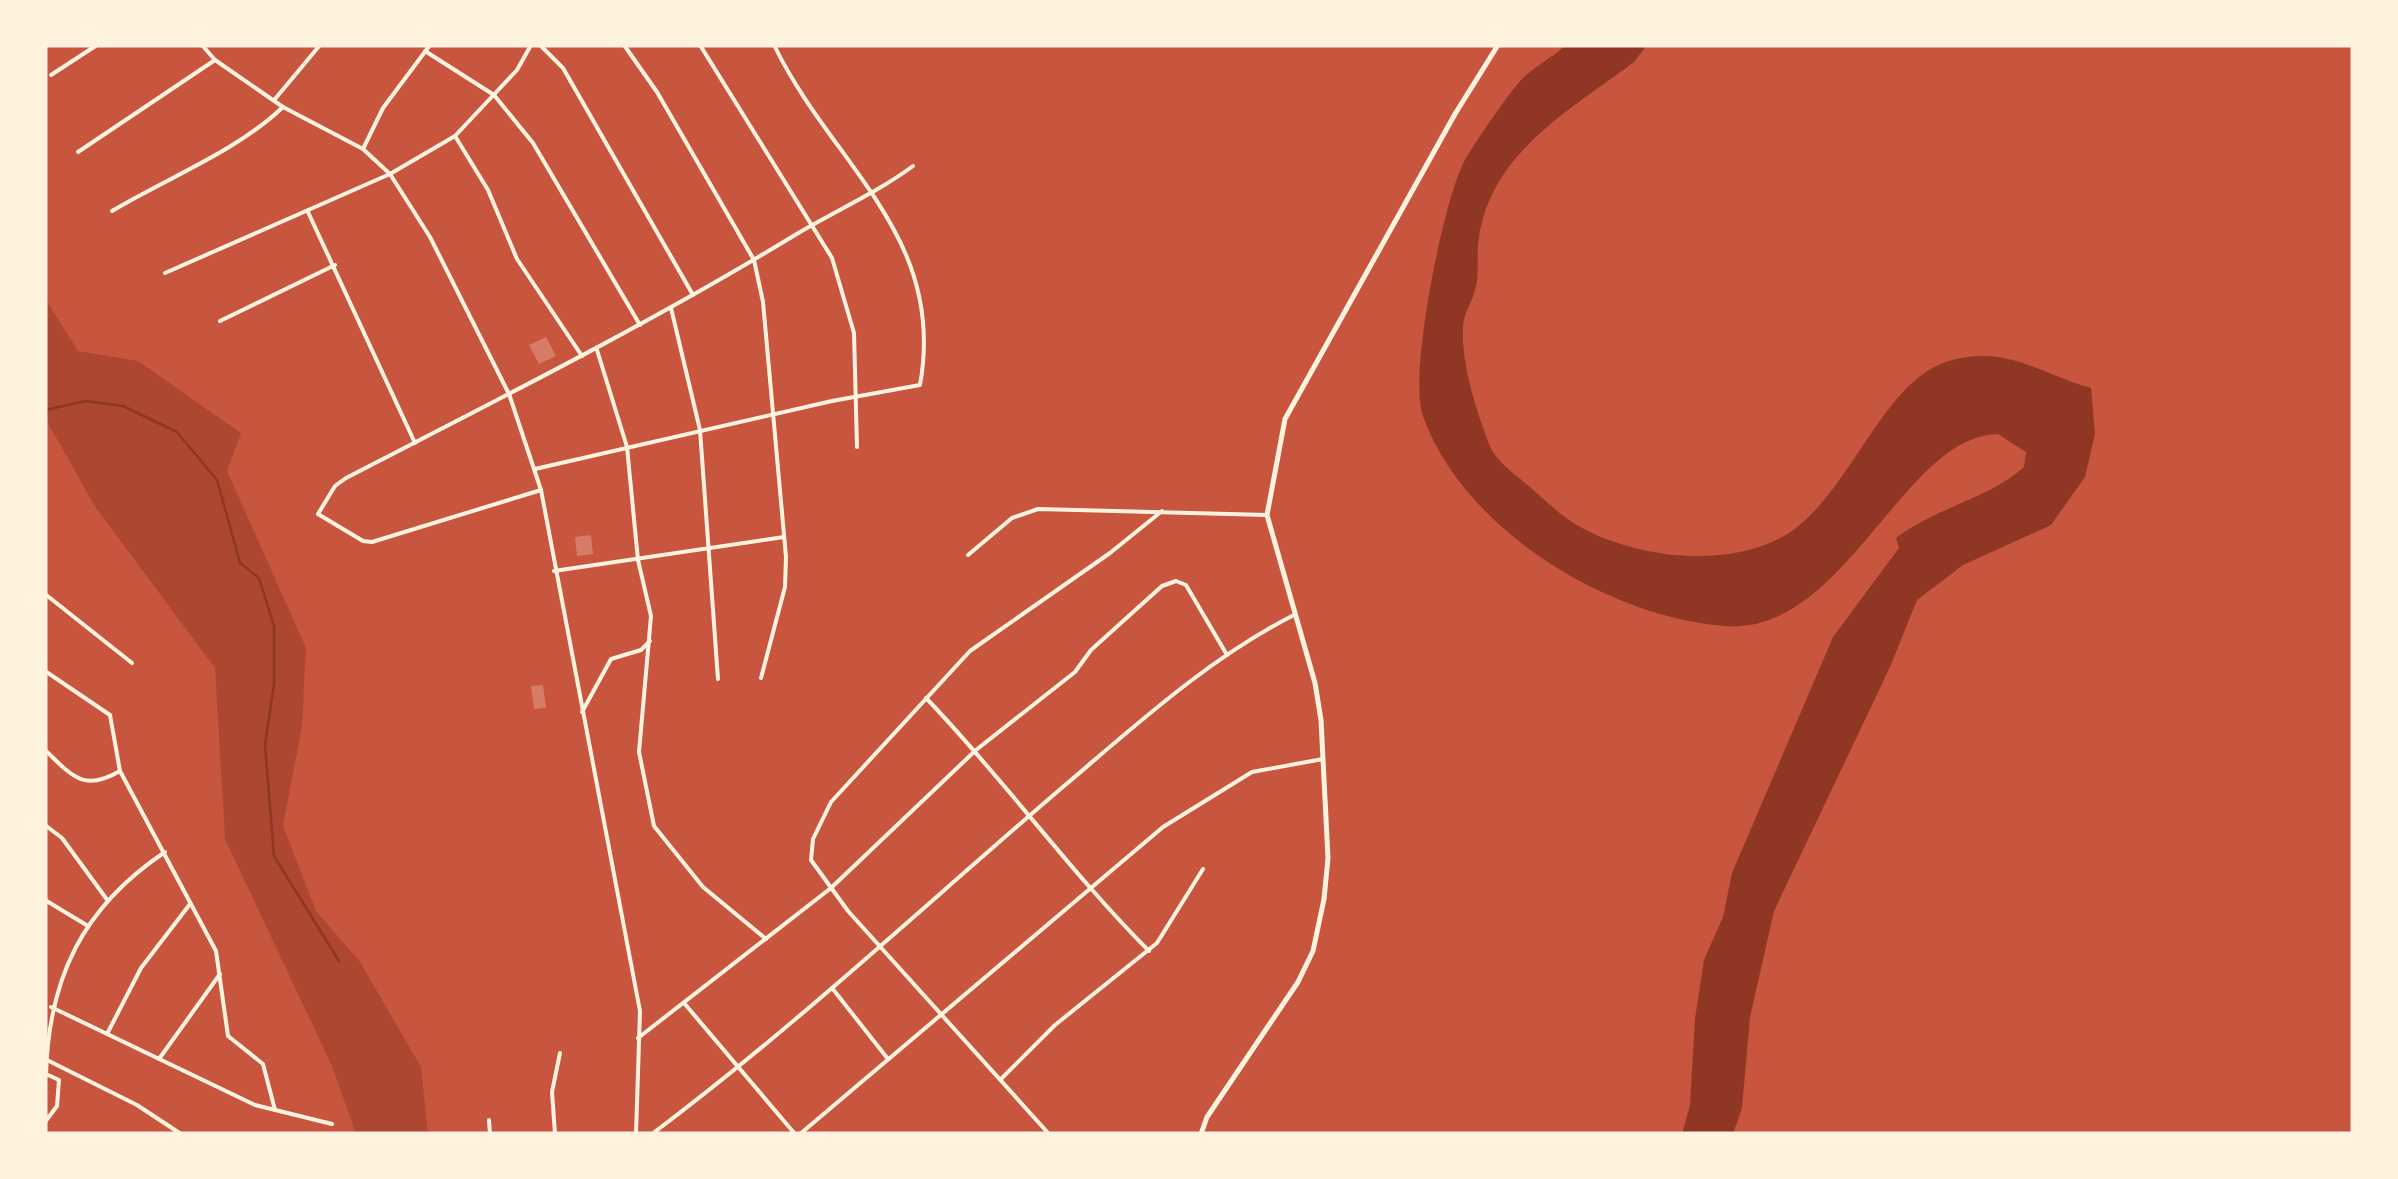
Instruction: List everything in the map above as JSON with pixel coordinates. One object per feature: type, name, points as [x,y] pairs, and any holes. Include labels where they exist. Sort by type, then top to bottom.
[{"type":"street","points":[[51,74],[97,45]]},
{"type":"street","points":[[202,45],[215,60],[283,107],[364,149],[390,174],[430,236],[509,394],[541,490],[640,1011],[636,1040],[636,1134]]},
{"type":"street","points":[[274,100],[320,45]]},
{"type":"street","points":[[364,149],[383,108],[430,45]]},
{"type":"street","points":[[165,273],[390,174],[455,136],[494,95],[531,45]]},
{"type":"street","points":[[540,45],[572,84],[693,295]]},
{"type":"street","points":[[624,45],[657,92],[754,260],[763,302],[786,587],[760,678]]},
{"type":"street","points":[[700,45],[832,258],[854,333],[857,447]]},
{"type":"street","points":[[534,468],[920,386],[924,329],[911,260],[874,196],[794,84],[774,45]]},
{"type":"street","points":[[1201,1134],[1207,1117],[1298,982],[1313,951],[1328,858],[1315,682],[1267,514],[1285,419],[1498,45]]},
{"type":"street","points":[[426,51],[494,95],[533,143],[640,326]]},
{"type":"street","points":[[78,152],[215,60]]},
{"type":"street","points":[[112,211],[182,169],[243,142],[283,107]]},
{"type":"street","points":[[455,136],[488,190],[517,258],[582,356]]},
{"type":"street","points":[[541,490],[372,542],[363,542],[318,514],[335,486],[640,326],[814,224],[874,196],[913,166]]},
{"type":"street","points":[[308,212],[415,442]]},
{"type":"street","points":[[220,321],[334,266]]},
{"type":"street","points":[[671,308],[700,430],[718,678]]},
{"type":"street","points":[[596,348],[627,446],[638,560],[651,616],[639,752],[654,826],[703,887],[766,939]]},
{"type":"street","points":[[1049,1134],[830,888],[811,860],[810,851],[825,814],[970,651],[1162,511]]},
{"type":"street","points":[[968,555],[1024,512],[1267,514]]},
{"type":"street","points":[[554,571],[638,560],[711,544],[784,536]]},
{"type":"street","points":[[45,545],[45,561]]},
{"type":"street","points":[[636,1040],[830,888],[976,750],[1076,672],[1092,650],[1168,583],[1186,585],[1227,654]]},
{"type":"street","points":[[45,594],[132,663]]},
{"type":"street","points":[[652,1134],[740,1068],[1028,816],[1227,654],[1294,615]]},
{"type":"street","points":[[582,712],[611,658],[641,650],[650,641]]},
{"type":"street","points":[[45,671],[110,715],[120,770],[216,951],[228,1036],[263,1064],[274,1110]]},
{"type":"street","points":[[926,698],[976,750],[1087,888],[1148,951]]},
{"type":"street","points":[[45,750],[86,783],[98,783],[120,770]]},
{"type":"street","points":[[684,1004],[797,1134],[1087,888],[1207,796],[1252,772],[1323,758]]},
{"type":"street","points":[[45,825],[62,838],[108,901]]},
{"type":"street","points":[[45,1122],[57,1106],[59,1080],[46,1074],[51,1007],[68,962],[108,901],[125,882],[165,852]]},
{"type":"street","points":[[1002,1078],[1055,1025],[1148,951],[1169,928],[1203,869]]},
{"type":"street","points":[[45,900],[90,926]]},
{"type":"street","points":[[107,1034],[141,968],[191,903]]},
{"type":"street","points":[[159,1059],[220,974]]},
{"type":"street","points":[[831,987],[888,1059]]},
{"type":"street","points":[[51,1007],[274,1110],[332,1124]]},
{"type":"street","points":[[555,1134],[552,1092],[560,1053]]},
{"type":"street","points":[[47,1060],[137,1105],[181,1134]]},
{"type":"street","points":[[489,1120],[490,1134]]},
{"type":"shaded area","points":[[1566,45],[1647,45],[1634,62],[1537,136],[1500,181],[1487,207],[1479,237],[1476,284],[1464,321],[1463,341],[1470,386],[1492,450],[1506,467],[1570,520],[1607,539],[1659,553],[1686,556],[1741,552],[1789,533],[1811,515],[1903,392],[1924,373],[1946,362],[1967,357],[2004,358],[2091,388],[2095,434],[2085,477],[2051,525],[1963,565],[1917,600],[1890,667],[1774,911],[1750,1017],[1742,1108],[1733,1134],[1682,1134],[1690,1105],[1695,1019],[1704,960],[1723,917],[1732,873],[1833,637],[1899,548],[1896,538],[2010,478],[2024,467],[2026,452],[1998,434],[1964,443],[1932,466],[1838,570],[1804,601],[1766,621],[1724,626],[1679,619],[1633,605],[1544,560],[1505,529],[1470,495],[1443,457],[1423,416],[1420,365],[1424,329],[1446,214],[1463,164],[1518,83]]},
{"type":"shaded area","points":[[45,298],[78,351],[138,361],[241,433],[227,471],[306,648],[302,726],[283,826],[316,911],[360,962],[421,1067],[428,1134],[356,1134],[332,1066],[225,839],[215,668],[96,508],[45,418]]},
{"type":"building","points":[[546,337],[556,356],[539,364],[529,345]]},
{"type":"building","points":[[591,535],[593,554],[577,556],[575,537]]},
{"type":"building","points":[[543,685],[546,708],[534,709],[531,686]]},
{"type":"waterway","points":[[45,410],[86,401],[123,406],[177,432],[217,480],[240,563],[259,578],[274,626],[274,684],[265,745],[274,856],[339,961]]}]
